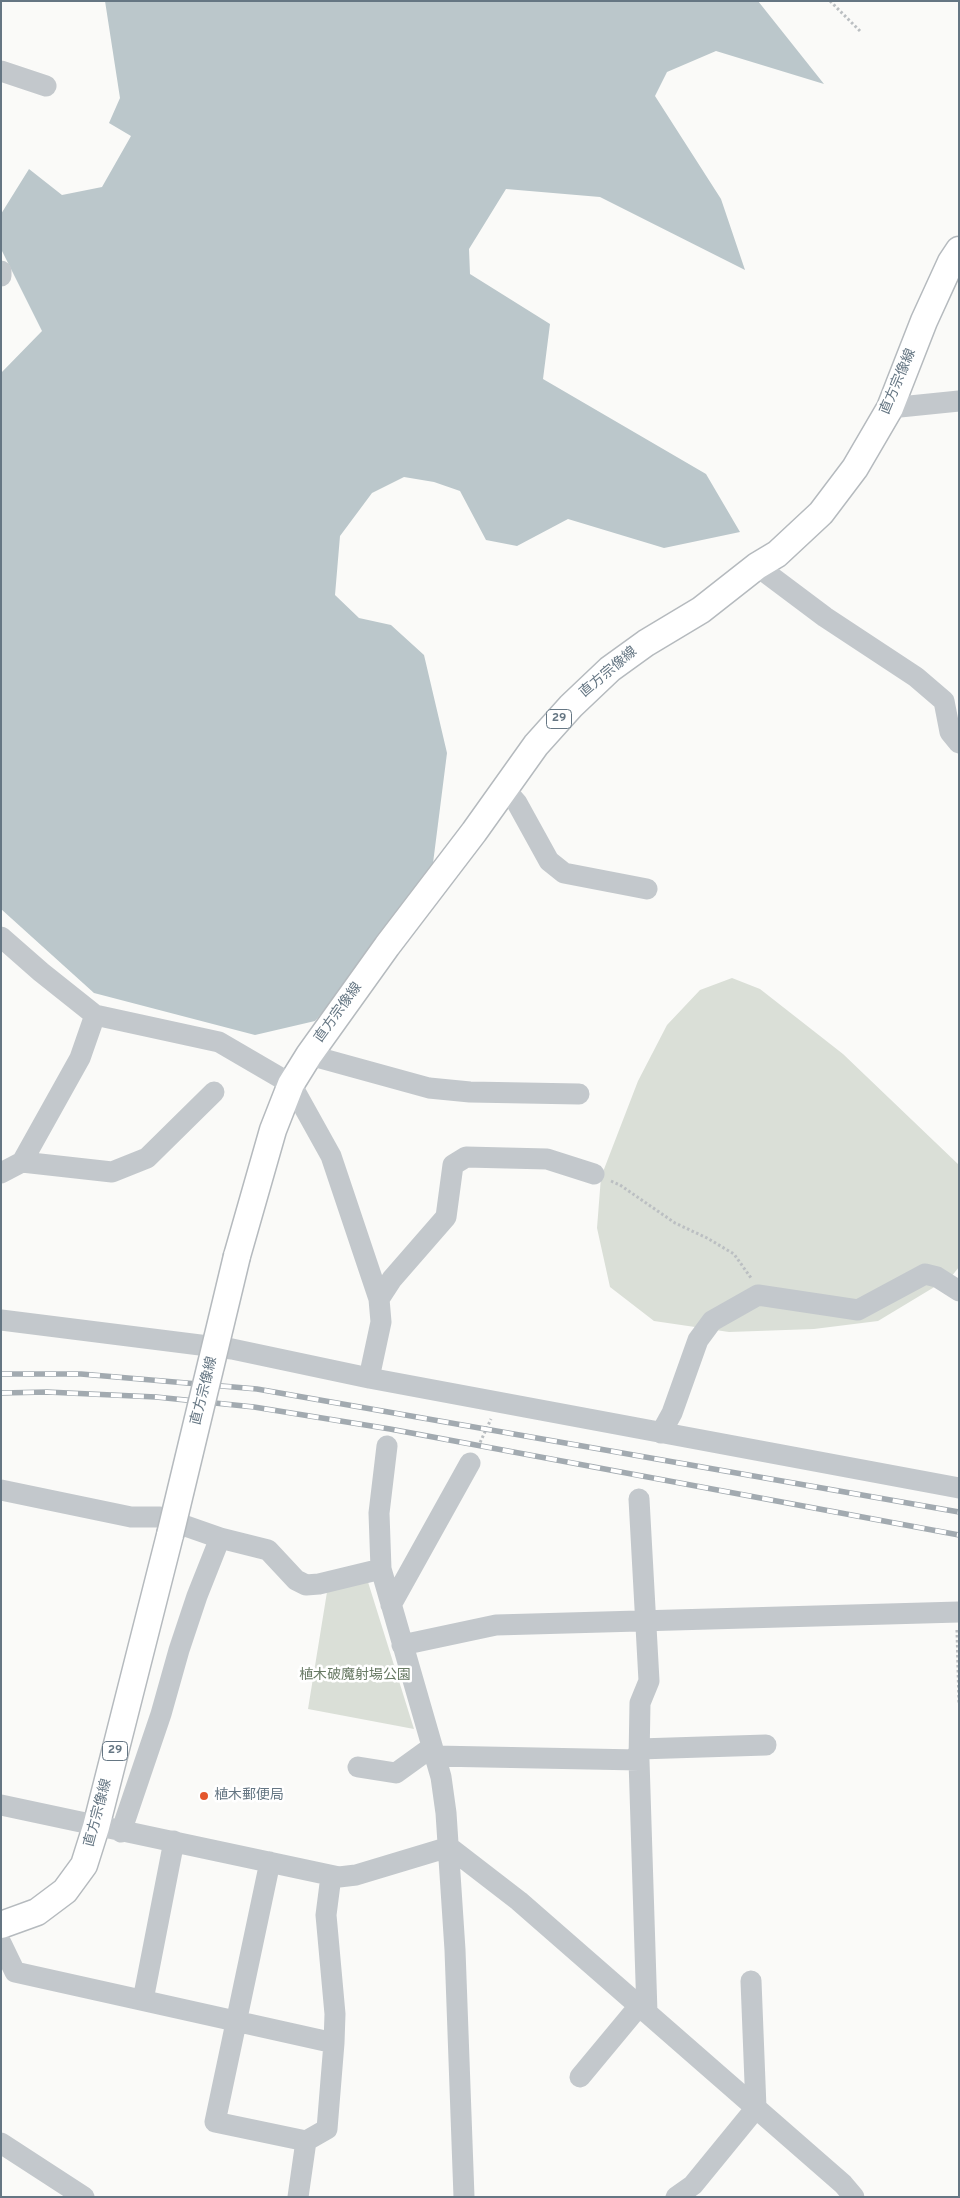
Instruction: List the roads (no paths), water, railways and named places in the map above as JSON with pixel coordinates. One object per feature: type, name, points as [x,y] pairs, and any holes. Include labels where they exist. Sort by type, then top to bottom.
[{"type":"main road","name":"直方宗像線","points":[[1,1925],[37,1912],[65,1891],[108,1829],[170,1535],[237,1256],[273,1130],[291,1084],[309,1055],[387,946],[505,789],[536,744],[571,706],[610,669],[646,643],[701,610],[757,566],[777,554],[821,513],[855,468],[890,408],[924,321],[951,262],[959,250]]},
{"type":"street","points":[[1,71],[46,86]]},
{"type":"street","points":[[1,271],[1,276]]},
{"type":"street","points":[[890,408],[959,401]]},
{"type":"street","points":[[757,566],[825,617],[916,676],[944,701],[950,732],[959,743]]},
{"type":"street","points":[[505,789],[517,803],[549,861],[564,873],[647,889]]},
{"type":"street","points":[[1,937],[95,1015],[219,1042],[291,1084],[331,1156],[379,1299],[381,1322],[370,1378]]},
{"type":"street","points":[[1,1173],[22,1162],[80,1058],[95,1015]]},
{"type":"street","points":[[309,1055],[429,1088],[470,1092],[579,1094]]},
{"type":"street","points":[[22,1162],[112,1172],[147,1158],[214,1092]]},
{"type":"street","points":[[379,1299],[392,1278],[446,1218],[453,1164],[466,1157],[546,1159],[594,1174]]},
{"type":"street","points":[[661,1433],[672,1413],[698,1340],[712,1321],[758,1295],[858,1310],[926,1274],[937,1277],[959,1291]]},
{"type":"street","points":[[1,1320],[232,1349],[370,1378],[959,1488]]},
{"type":"street","points":[[387,1446],[379,1513],[381,1569],[441,1777],[449,1847],[455,1950],[464,2197]]},
{"type":"street","points":[[391,1605],[470,1463]]},
{"type":"street","points":[[1,1490],[131,1516],[160,1517],[220,1538],[268,1550],[296,1580],[306,1585],[319,1584],[381,1569]]},
{"type":"street","points":[[580,2077],[643,2010],[639,1755],[640,1703],[649,1681],[639,1499]]},
{"type":"street","points":[[108,1829],[161,1714],[197,1596],[220,1538]]},
{"type":"street","points":[[402,1645],[496,1624],[958,1612]]},
{"type":"street","points":[[358,1767],[396,1773],[434,1751],[639,1755],[766,1745]]},
{"type":"street","points":[[1,1805],[339,1877],[356,1875],[449,1847]]},
{"type":"street","points":[[143,2000],[174,1841]]},
{"type":"street","points":[[449,1847],[519,1901],[843,2184],[854,2197]]},
{"type":"street","points":[[270,1862],[215,2122],[306,2141],[327,2129],[335,2014],[326,1915],[331,1876]]},
{"type":"street","points":[[1,1943],[15,1972],[334,2043]]},
{"type":"street","points":[[676,2197],[693,2185],[756,2108],[751,1981]]},
{"type":"street","points":[[298,2197],[306,2141]]},
{"type":"street","points":[[1,2143],[84,2197]]},
{"type":"railway","points":[[1,1374],[81,1374],[257,1389],[959,1512]]},
{"type":"railway","points":[[1,1393],[47,1392],[156,1397],[254,1407],[390,1429],[959,1535]]},
{"type":"place","name":"植木郵便局","points":[[204,1796]]},
{"type":"park label","name":"植木破魔射場公園","points":[[355,1676]]}]
